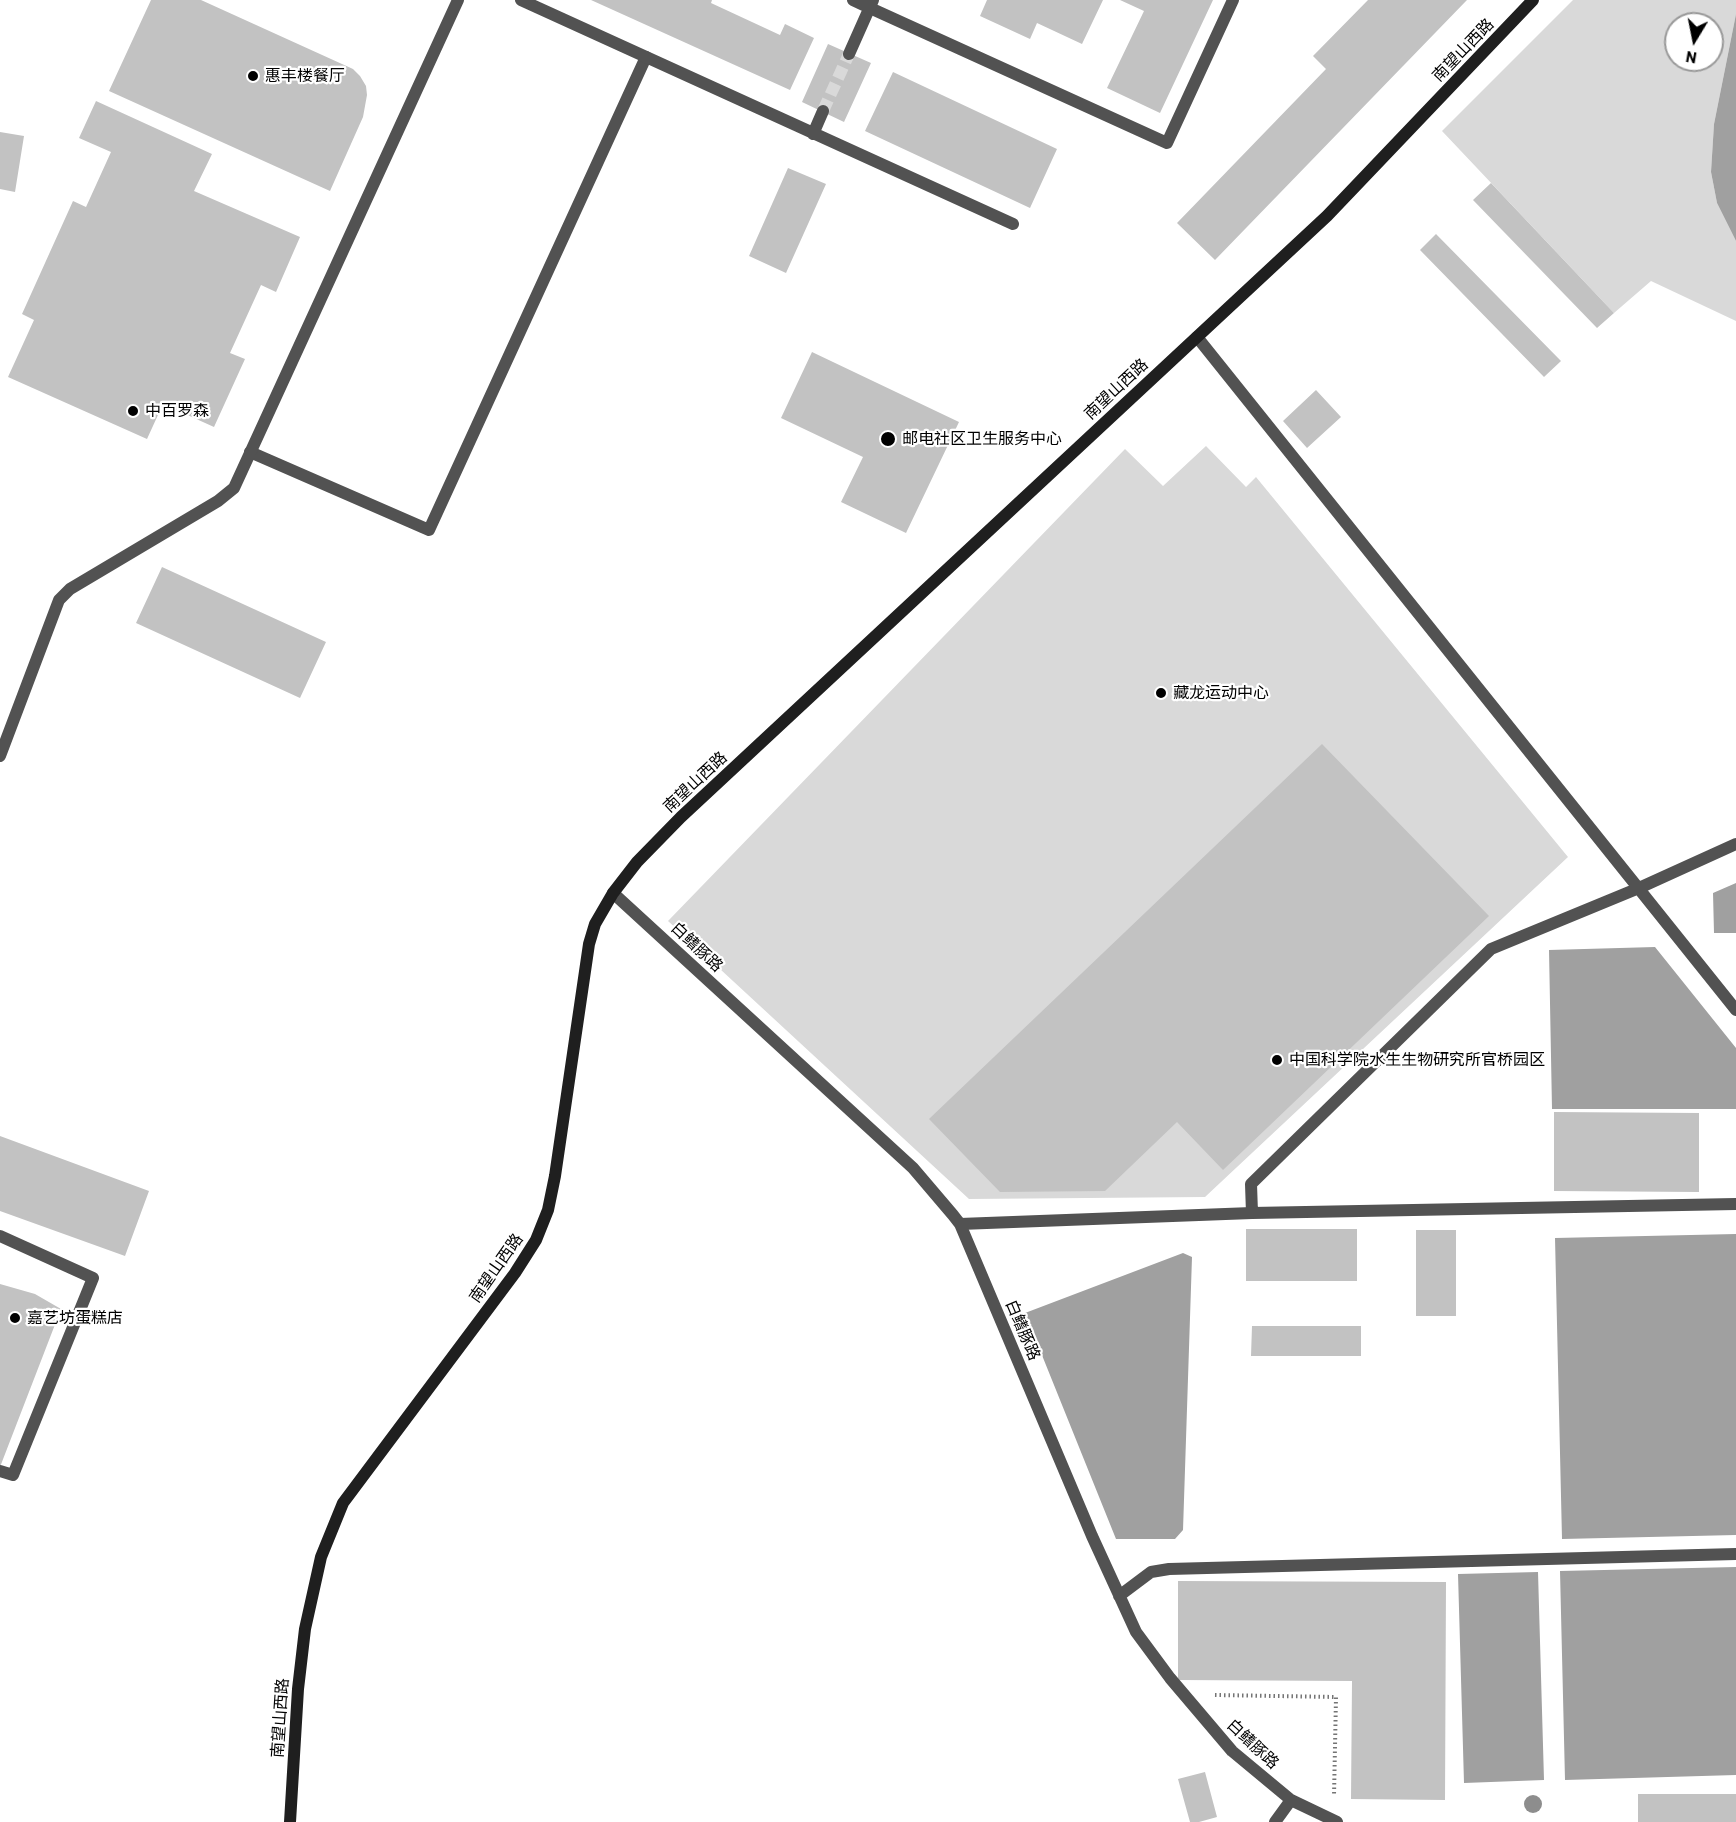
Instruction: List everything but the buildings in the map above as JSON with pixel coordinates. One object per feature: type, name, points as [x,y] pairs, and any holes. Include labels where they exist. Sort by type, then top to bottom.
[{"type":"street","points":[[0,756],[59,600],[70,589],[218,501],[234,488],[458,0]]},
{"type":"street","points":[[521,0],[1013,224]]},
{"type":"street","points":[[853,0],[872,4],[1167,143],[1233,0]]},
{"type":"street","name":"南望山西路","points":[[290,1822],[298,1689],[305,1629],[321,1557],[343,1503],[515,1273],[536,1240],[548,1210],[555,1176],[589,944],[595,924],[613,893],[637,862],[681,817],[1327,216],[1533,0]]},
{"type":"street","points":[[849,54],[872,4]]},
{"type":"street","points":[[250,452],[429,530],[646,57]]},
{"type":"street","points":[[813,134],[823,111]]},
{"type":"street","points":[[1197,337],[1736,1010]]},
{"type":"street","points":[[1252,1213],[1251,1184],[1491,949],[1639,888],[1736,844]]},
{"type":"street","name":"白鳍豚路","points":[[613,893],[913,1168],[960,1224],[1136,1632],[1149,1652],[1232,1751],[1291,1800],[1335,1822]]},
{"type":"street","points":[[960,1224],[1252,1213],[1736,1204]]},
{"type":"street","points":[[0,1236],[93,1278],[13,1475],[0,1472]]},
{"type":"street","points":[[1119,1596],[1151,1572],[1169,1569],[1736,1554]]},
{"type":"street","points":[[1275,1822],[1291,1800]]},
{"type":"path","points":[[1184,1695],[1335,1696],[1335,1822]]},
{"type":"shaded area","points":[[1573,0],[1736,0],[1736,14],[1714,124],[1711,172],[1717,203],[1736,241],[1736,321],[1651,281],[1614,313],[1442,131]]},
{"type":"shaded area","points":[[1736,14],[1736,241],[1717,203],[1711,172],[1714,124]]},
{"type":"shaded area","name":"藏龙运动中心","points":[[1206,446],[1246,487],[1256,477],[1568,857],[1205,1197],[969,1199],[668,921],[1125,449],[1163,486]]},
{"type":"shaded area","points":[[1736,883],[1736,933],[1714,933],[1713,893]]},
{"type":"shaded area","points":[[1655,947],[1736,1048],[1736,1109],[1552,1109],[1549,950]]},
{"type":"shaded area","points":[[1736,1234],[1736,1535],[1562,1539],[1555,1238]]},
{"type":"shaded area","points":[[1183,1253],[1192,1257],[1183,1530],[1175,1539],[1116,1539],[1025,1313]]},
{"type":"shaded area","points":[[1736,1567],[1736,1775],[1565,1780],[1560,1571]]},
{"type":"shaded area","points":[[1538,1572],[1544,1780],[1464,1783],[1458,1574]]},
{"type":"tunnel","points":[[823,111],[849,54]]},
{"type":"place","name":"惠丰楼餐厅","points":[[253,76]]},
{"type":"place","name":"中百罗森","points":[[133,411]]},
{"type":"place","name":"邮电社区卫生服务中心","points":[[888,439]]},
{"type":"place","name":"藏龙运动中心","points":[[1161,693]]},
{"type":"place","name":"中国科学院水生生物研究所官桥园区","points":[[1277,1060]]},
{"type":"place","name":"嘉艺坊蛋糕店","points":[[15,1318]]}]
